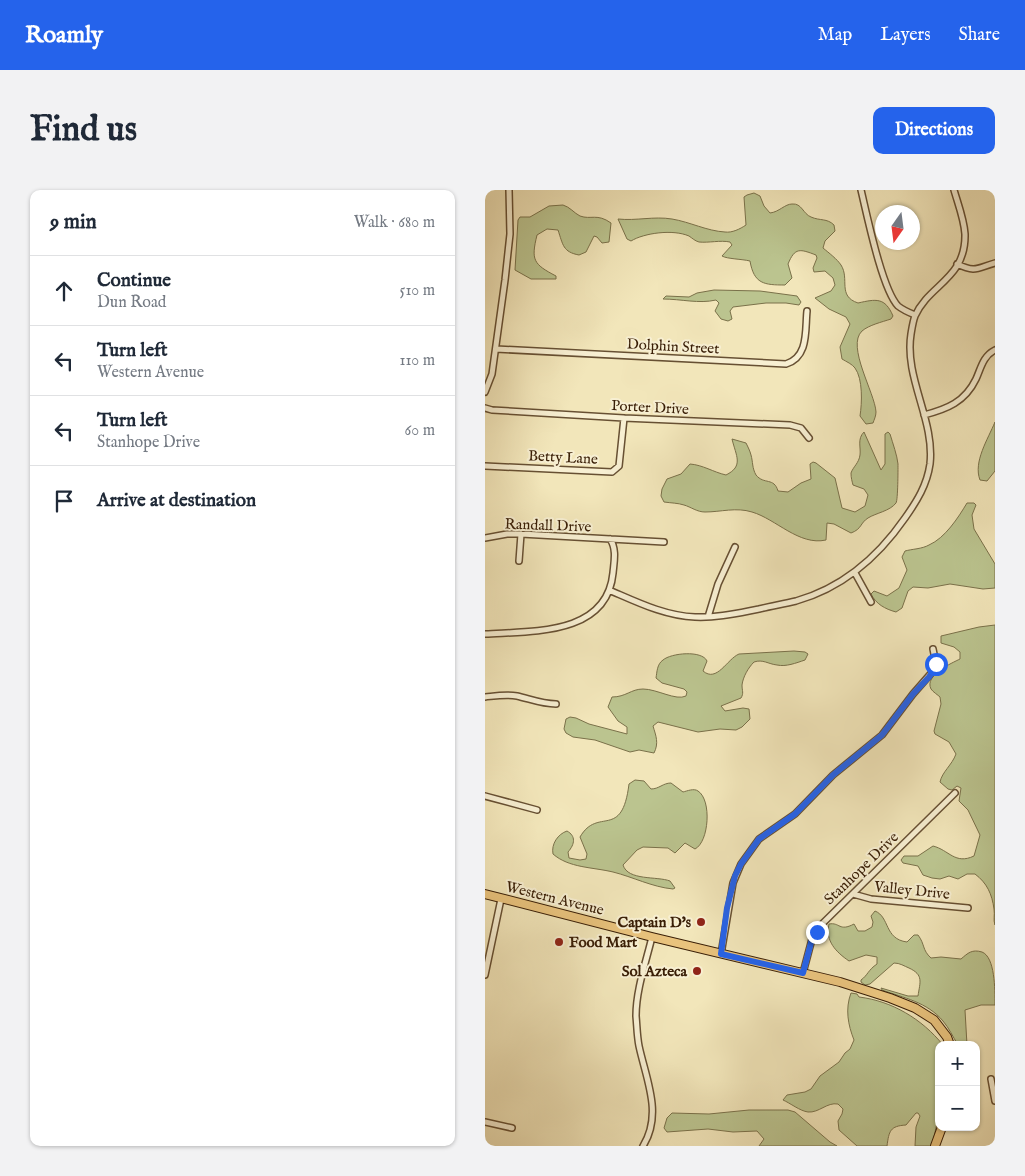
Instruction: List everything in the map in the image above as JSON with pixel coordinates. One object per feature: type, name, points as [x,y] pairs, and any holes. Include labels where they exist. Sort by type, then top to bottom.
[{"type":"main road","name":"Western Avenue","points":[[485,894],[864,989],[909,1005],[933,1020],[948,1041]]},
{"type":"main road","points":[[935,1146],[941,1131]]},
{"type":"street","points":[[485,392],[492,374],[496,349],[509,238],[509,190]]},
{"type":"street","points":[[861,190],[879,261],[888,287],[898,305],[915,316]]},
{"type":"street","points":[[609,590],[654,609],[675,615],[708,617],[729,615],[797,601],[823,591],[855,573],[893,536],[920,497],[927,480],[931,451],[910,352],[910,340],[915,316],[925,302],[952,274],[963,247],[965,234],[963,220],[954,190]]},
{"type":"street","points":[[957,264],[976,270],[995,263]]},
{"type":"street","name":"Dolphin Street","points":[[496,349],[786,364],[796,360],[803,351],[807,311]]},
{"type":"street","points":[[924,415],[940,411],[960,401],[976,378],[985,358],[995,350]]},
{"type":"street","name":"Porter Drive","points":[[485,408],[624,418],[790,424],[801,428],[809,438]]},
{"type":"street","name":"Betty Lane","points":[[485,466],[612,472],[619,466],[624,418]]},
{"type":"street","name":"Randall Drive","points":[[485,538],[507,534],[521,534],[664,542]]},
{"type":"street","points":[[519,561],[521,534]]},
{"type":"street","points":[[485,634],[547,630],[579,621],[591,613],[601,603],[609,590],[614,561],[613,543],[610,540]]},
{"type":"street","points":[[708,617],[717,584],[735,547]]},
{"type":"street","points":[[855,573],[871,602]]},
{"type":"street","points":[[721,954],[733,883],[741,864],[759,839],[795,814],[833,775],[882,735],[934,670],[936,664],[933,649]]},
{"type":"street","points":[[485,697],[517,696],[544,704],[556,704]]},
{"type":"street","name":"Stanhope Drive","points":[[803,973],[812,939],[822,924],[955,793]]},
{"type":"street","points":[[485,796],[537,810]]},
{"type":"street","name":"Valley Drive","points":[[853,894],[871,899],[968,908]]},
{"type":"street","points":[[485,976],[501,899]]},
{"type":"street","points":[[643,1146],[653,1120],[653,1104],[639,1046],[636,1014],[652,937]]},
{"type":"street","points":[[991,1079],[995,1101]]},
{"type":"street","points":[[485,1122],[512,1128]]},
{"type":"green space","points":[[754,193],[760,196],[764,206],[770,213],[789,204],[795,204],[811,217],[829,221],[834,225],[835,231],[825,241],[823,248],[841,265],[848,296],[858,303],[875,300],[883,302],[890,310],[893,316],[891,319],[865,329],[858,338],[859,358],[876,412],[873,423],[866,424],[860,416],[861,385],[858,373],[854,367],[842,359],[840,347],[850,324],[846,317],[829,309],[815,298],[831,291],[835,285],[833,278],[825,271],[814,272],[816,255],[806,251],[796,252],[788,264],[792,278],[785,285],[771,284],[757,279],[750,261],[722,256],[732,245],[730,242],[699,242],[689,236],[667,232],[651,234],[631,241],[627,239],[618,219],[665,218],[679,220],[712,230],[730,232],[746,225],[744,197]]},
{"type":"green space","points":[[563,205],[580,216],[598,217],[611,223],[609,242],[602,243],[594,236],[586,252],[579,255],[574,254],[567,250],[563,244],[558,230],[547,229],[537,235],[534,256],[538,264],[556,276],[556,279],[531,279],[515,270],[518,220],[520,217],[530,217],[549,206]]},
{"type":"green space","points":[[714,290],[760,291],[797,296],[801,302],[799,305],[766,303],[733,307],[730,311],[732,319],[728,321],[721,319],[715,311],[719,303],[716,300],[663,299],[666,296],[689,297],[697,293]]},
{"type":"green space","points":[[995,422],[995,471],[987,481],[980,480],[978,466],[980,458]]},
{"type":"green space","points":[[864,432],[881,470],[885,464],[885,434],[888,432],[890,434],[898,464],[897,501],[890,508],[868,518],[857,530],[851,533],[834,524],[827,523],[826,540],[816,541],[797,536],[761,515],[752,512],[734,510],[702,512],[682,504],[664,502],[661,496],[667,479],[681,474],[690,464],[726,475],[732,472],[737,464],[737,455],[732,439],[746,443],[756,475],[762,480],[774,484],[778,491],[788,492],[811,479],[810,464],[816,463],[835,478],[842,508],[855,512],[865,506],[868,495],[864,489],[853,485],[851,475],[859,458],[860,440]]},
{"type":"green space","points":[[967,503],[974,503],[976,505],[972,515],[974,529],[995,564],[995,588],[983,589],[950,584],[928,588],[913,587],[908,591],[902,608],[896,612],[878,603],[871,594],[874,591],[887,596],[899,588],[907,570],[902,557],[905,551],[935,542],[946,533]]},
{"type":"green space","points":[[995,625],[995,925],[992,898],[986,885],[975,874],[967,874],[958,879],[949,876],[940,879],[932,878],[923,875],[918,866],[903,863],[901,860],[904,856],[918,856],[933,846],[957,858],[962,859],[974,856],[980,835],[968,810],[959,801],[961,788],[957,786],[952,790],[948,789],[940,782],[956,754],[949,742],[935,734],[934,731],[941,704],[940,697],[931,689],[930,684],[935,674],[960,659],[960,652],[954,647],[941,643],[941,636]]},
{"type":"green space","points":[[794,651],[808,654],[805,660],[787,665],[760,661],[754,662],[743,679],[741,698],[721,706],[725,711],[749,709],[750,719],[736,730],[720,729],[698,732],[658,722],[653,726],[657,743],[654,753],[639,750],[630,752],[595,740],[573,737],[566,733],[564,729],[566,719],[570,717],[627,734],[627,727],[618,721],[608,707],[612,697],[643,689],[677,697],[686,696],[687,692],[684,689],[662,683],[656,678],[660,664],[667,658],[679,654],[699,655],[707,661],[703,671],[713,674],[722,669],[739,654]]},
{"type":"green space","points":[[635,780],[644,781],[651,789],[671,783],[683,792],[696,790],[702,796],[705,803],[707,811],[706,830],[700,845],[695,849],[685,843],[675,853],[668,848],[643,847],[637,850],[623,865],[631,874],[670,881],[675,888],[673,889],[613,872],[573,865],[553,854],[556,840],[567,831],[573,838],[572,846],[568,852],[569,858],[586,859],[587,854],[580,837],[587,828],[615,818],[621,812],[626,801],[629,784]]},
{"type":"green space","points":[[875,911],[880,914],[894,937],[900,940],[907,942],[914,935],[918,935],[931,958],[961,959],[968,953],[975,951],[982,952],[990,960],[995,991],[995,1005],[981,1005],[965,1010],[967,1041],[956,1041],[945,1024],[930,1009],[881,988],[908,996],[918,996],[920,979],[917,973],[894,963],[870,984],[865,985],[861,980],[877,964],[877,957],[866,955],[849,961],[833,946],[829,936],[829,924],[845,927],[854,924],[858,931],[865,931],[872,927],[871,916]]},
{"type":"green space","points":[[851,993],[895,1007],[916,1019],[939,1041],[935,1041],[935,1131],[932,1146],[915,1146],[916,1127],[920,1116],[918,1113],[906,1125],[891,1130],[887,1146],[857,1146],[839,1130],[838,1121],[843,1109],[838,1104],[808,1112],[798,1109],[783,1100],[787,1095],[811,1089],[820,1076],[839,1062],[850,1049],[854,1040],[850,1029],[848,1005]]},
{"type":"green space","points":[[749,1110],[788,1110],[795,1112],[837,1146],[759,1146],[764,1139],[757,1131],[733,1132],[708,1129],[667,1132],[664,1128],[667,1118],[672,1113],[709,1114]]},
{"type":"place","name":"Captain D's","points":[[701,922]]},
{"type":"place","name":"Food Mart","points":[[559,942]]},
{"type":"place","name":"Sol Azteca","points":[[697,971]]},
{"type":"route","points":[[817,932],[812,939],[803,973],[721,954],[727,908],[735,876],[759,839],[765,833],[795,814],[833,775],[882,735],[913,694],[929,677],[936,664]]}]
